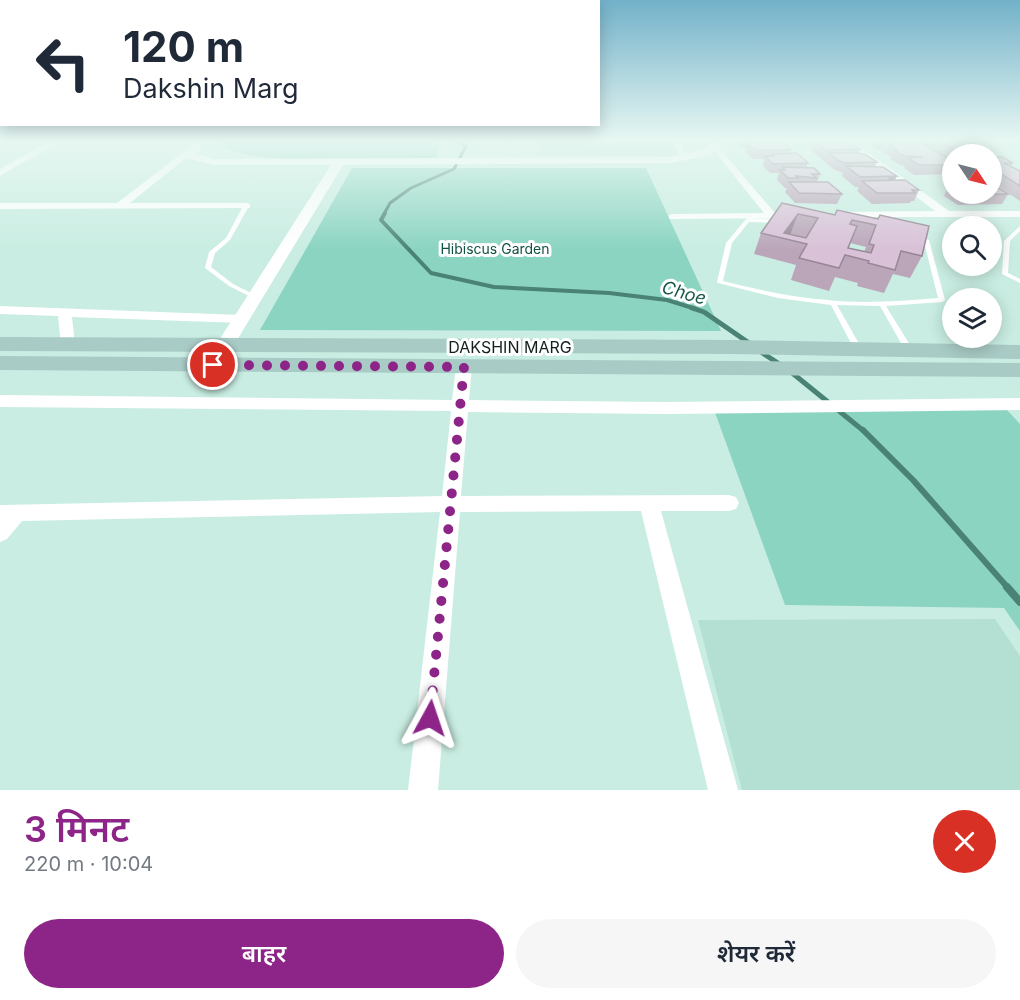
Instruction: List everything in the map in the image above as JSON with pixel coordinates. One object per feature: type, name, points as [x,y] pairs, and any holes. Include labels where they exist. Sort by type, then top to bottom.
[{"type":"main road","name":"DAKSHIN MARG","points":[[0,344],[1020,352]]},
{"type":"main road","name":"DAKSHIN MARG","points":[[0,363],[1020,370]]},
{"type":"street","points":[[120,206],[157,177]]},
{"type":"street","points":[[225,345],[330,177]]},
{"type":"street","points":[[740,177],[772,216]]},
{"type":"street","points":[[896,177],[947,215]]},
{"type":"street","points":[[0,206],[246,206]]},
{"type":"street","points":[[673,217],[1020,214]]},
{"type":"street","points":[[0,310],[241,320]]},
{"type":"street","points":[[64,311],[68,345]]},
{"type":"street","points":[[423,790],[464,367]]},
{"type":"street","points":[[0,401],[667,408],[1020,404]]},
{"type":"street","points":[[649,503],[723,790]]},
{"type":"street","points":[[0,533],[8,513],[451,504],[729,503]]},
{"type":"lane","points":[[246,206],[228,239],[212,252],[208,268],[231,285],[255,297]]},
{"type":"lane","points":[[748,220],[879,225],[927,241],[942,300],[883,306],[834,305],[790,300],[720,282],[729,243],[748,220]]},
{"type":"lane","points":[[1020,228],[1006,241],[1005,274],[1020,281]]},
{"type":"lane","points":[[834,305],[858,350]]},
{"type":"lane","points":[[883,306],[909,350]]},
{"type":"shaded area","points":[[995,619],[1020,656],[1020,790],[742,790],[698,620]]},
{"type":"green space","name":"Hibiscus Garden","points":[[347,177],[650,177],[721,331],[260,330]]},
{"type":"green space","points":[[713,407],[1006,409],[1020,424],[1020,631],[1004,608],[785,605]]},
{"type":"building","points":[[1006,177],[1020,177],[1020,186]]},
{"type":"building","points":[[905,180],[919,190],[912,190],[915,193],[877,193],[862,181]]},
{"type":"building","points":[[789,182],[828,182],[842,194],[799,193]]},
{"type":"building","points":[[782,203],[835,215],[837,210],[878,219],[880,215],[929,226],[922,256],[901,251],[895,270],[845,255],[839,268],[799,258],[807,244],[761,233]],"holes":[[[798,214],[818,218],[806,238],[784,233]],[[852,220],[876,225],[869,244],[874,245],[871,253],[848,248],[857,226],[850,224]]]},
{"type":"waterway","name":"Choe","points":[[384,214],[390,203],[411,188],[436,177]]},
{"type":"waterway","name":"Choe","points":[[385,213],[381,220],[431,273],[494,287],[609,293],[667,300],[696,309]]},
{"type":"waterway","name":"Choe","points":[[692,308],[704,312],[749,343]]},
{"type":"waterway","name":"Choe","points":[[761,352],[781,365]]},
{"type":"waterway","name":"Choe","points":[[791,372],[865,432]]},
{"type":"waterway","name":"Choe","points":[[865,432],[913,480],[1009,589]]},
{"type":"waterway","name":"Choe","points":[[1007,587],[1020,602]]},
{"type":"route","points":[[213,365],[464,367],[430,718]]}]
